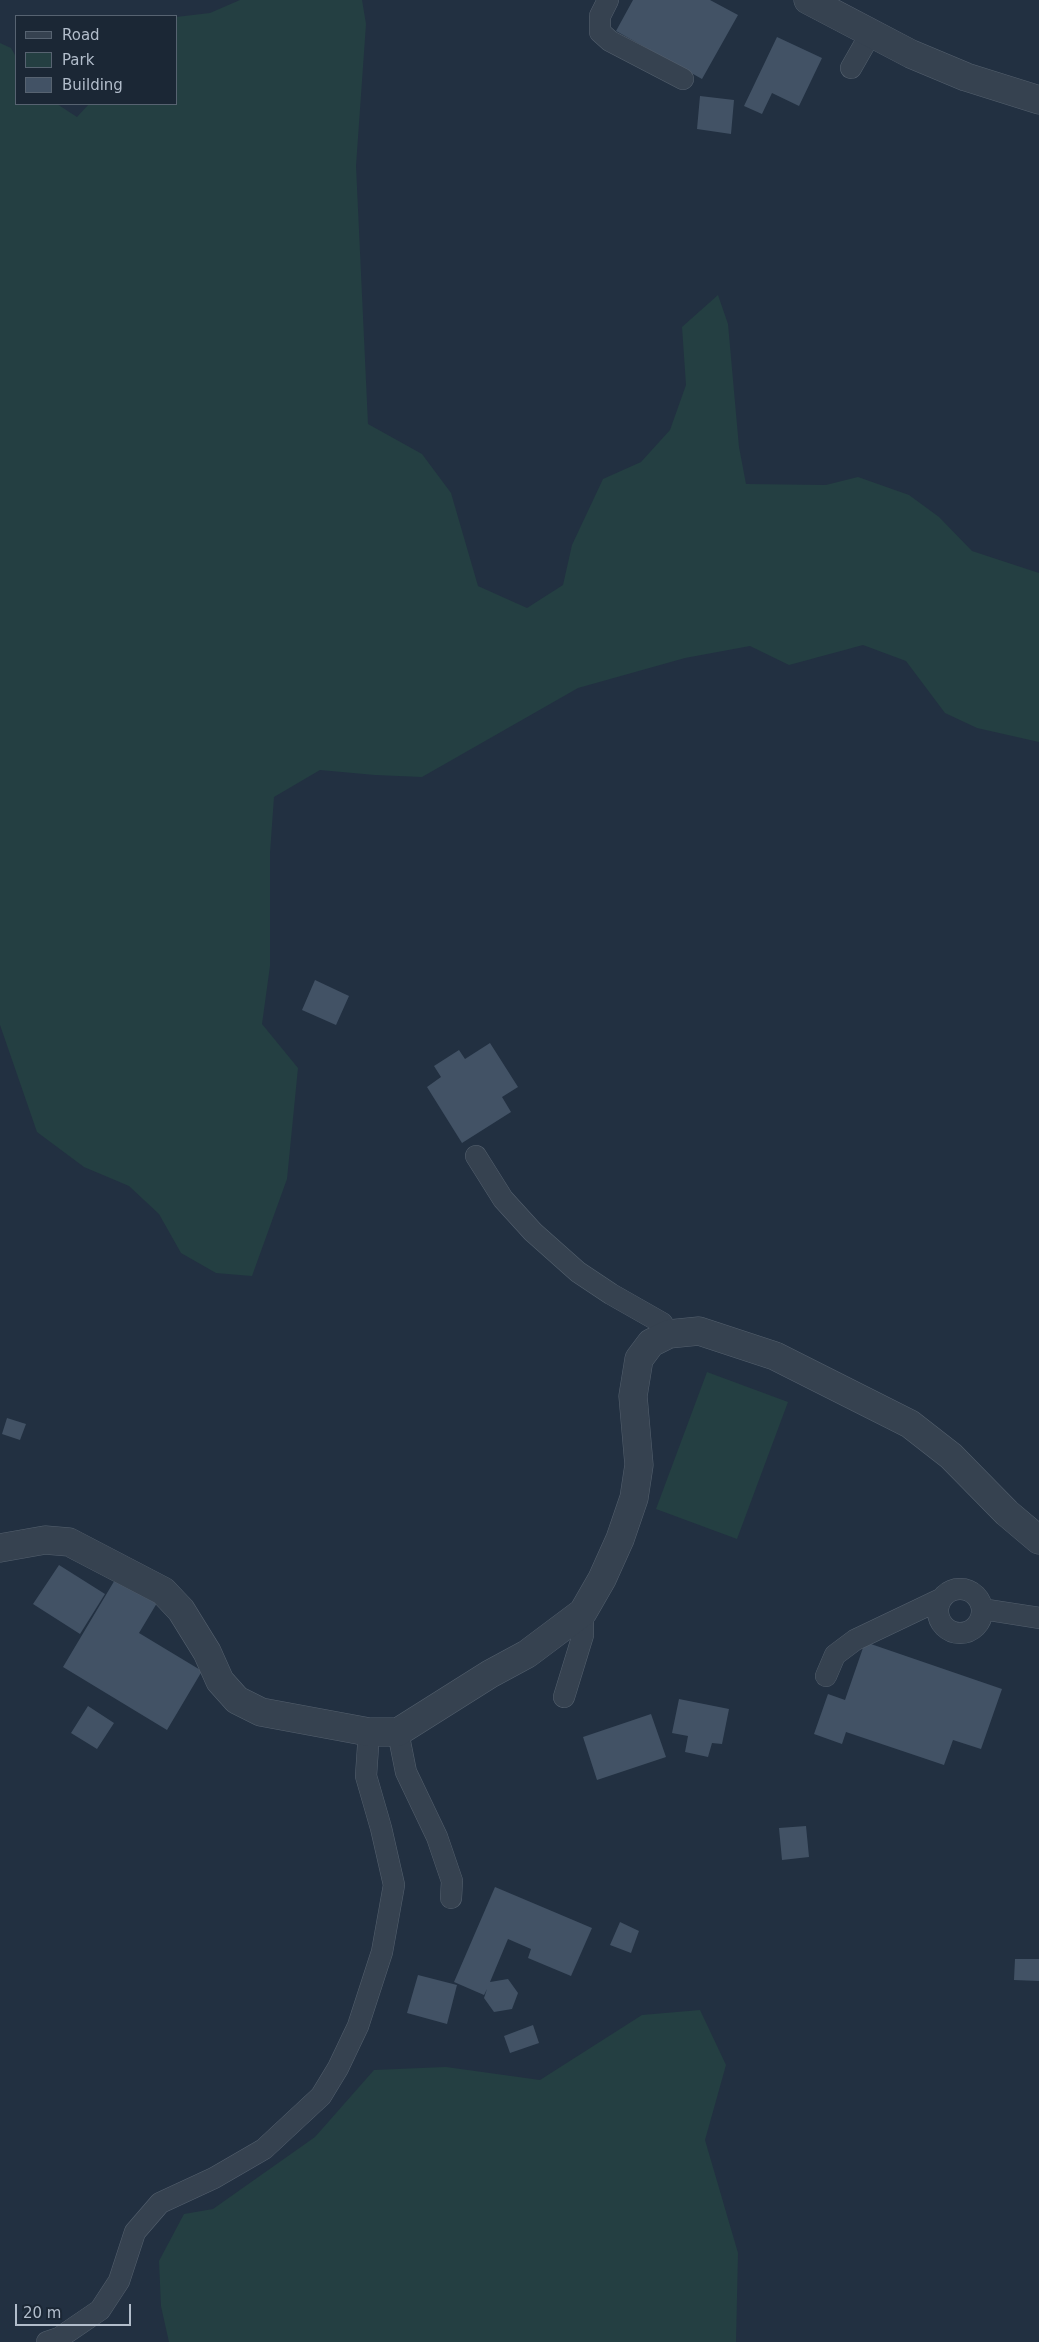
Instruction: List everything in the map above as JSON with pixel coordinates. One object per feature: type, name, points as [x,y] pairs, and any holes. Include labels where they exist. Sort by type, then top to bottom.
[{"type":"street","points":[[808,0],[911,54],[966,77],[1039,100]]},
{"type":"street","points":[[0,1548],[44,1540],[69,1542],[163,1591],[181,1610],[207,1652],[220,1681],[237,1700],[261,1712],[369,1732],[398,1732],[490,1674],[527,1654],[583,1612],[602,1579],[620,1539],[634,1498],[639,1465],[633,1396],[639,1359],[651,1343],[669,1334],[699,1332],[730,1340],[775,1356],[910,1424],[951,1456],[1007,1513],[1039,1540]]},
{"type":"lane","points":[[608,0],[600,16],[600,32],[610,41],[683,79]]},
{"type":"lane","points":[[851,68],[870,33]]},
{"type":"lane","points":[[476,1156],[503,1199],[533,1232],[578,1272],[611,1294],[662,1323],[669,1334]]},
{"type":"lane","points":[[956,1589],[965,1589],[973,1593],[979,1600],[982,1609],[981,1618],[976,1626],[968,1631],[959,1633],[950,1631],[938,1617],[941,1599],[947,1592],[956,1589]]},
{"type":"lane","points":[[826,1676],[834,1655],[855,1640],[941,1599]]},
{"type":"lane","points":[[982,1609],[1039,1618]]},
{"type":"lane","points":[[564,1697],[583,1635],[583,1612]]},
{"type":"lane","points":[[47,2342],[59,2338],[100,2310],[119,2281],[134,2232],[160,2203],[214,2178],[264,2149],[321,2096],[338,2068],[358,2026],[382,1952],[394,1885],[381,1828],[366,1776],[369,1732]]},
{"type":"lane","points":[[398,1732],[406,1772],[437,1837],[452,1881],[451,1898]]},
{"type":"green space","points":[[240,0],[362,0],[366,24],[356,166],[368,424],[422,454],[451,493],[478,586],[527,608],[563,585],[572,545],[603,479],[641,462],[670,430],[686,385],[682,327],[718,295],[728,324],[739,447],[746,484],[826,485],[858,477],[909,495],[939,517],[972,551],[1039,573],[1039,742],[977,728],[945,713],[906,661],[863,645],[789,665],[750,646],[685,658],[578,688],[422,777],[320,770],[274,797],[270,853],[270,966],[262,1024],[298,1068],[287,1179],[252,1276],[216,1273],[181,1253],[159,1214],[129,1186],[84,1167],[37,1132],[0,1025],[0,43],[11,48],[15,55],[15,105],[59,105],[77,117],[88,105],[178,105],[178,17],[210,13]]},
{"type":"green space","points":[[707,1372],[788,1402],[737,1539],[656,1509]]},
{"type":"green space","points":[[700,2010],[726,2065],[705,2140],[738,2253],[736,2342],[169,2342],[161,2306],[159,2261],[184,2214],[213,2209],[315,2137],[374,2070],[446,2067],[540,2080],[642,2015]]},
{"type":"building","points":[[633,0],[710,0],[738,15],[702,79],[616,31]]},
{"type":"building","points":[[777,37],[822,58],[799,106],[772,93],[762,114],[744,106]]},
{"type":"building","points":[[700,96],[734,100],[731,134],[697,129]]},
{"type":"building","points":[[315,980],[349,996],[336,1025],[302,1010]]},
{"type":"building","points":[[490,1043],[518,1087],[502,1097],[511,1112],[462,1143],[427,1087],[441,1077],[434,1066],[459,1050],[465,1059]]},
{"type":"building","points":[[7,1418],[26,1424],[20,1440],[2,1434]]},
{"type":"building","points":[[59,1565],[105,1594],[80,1634],[33,1604]]},
{"type":"building","points":[[116,1578],[157,1603],[139,1633],[202,1671],[167,1730],[63,1667]]},
{"type":"building","points":[[865,1642],[1002,1689],[981,1749],[953,1740],[944,1765],[846,1732],[842,1744],[814,1734],[828,1694],[845,1700]]},
{"type":"building","points":[[679,1699],[729,1709],[722,1744],[712,1743],[708,1757],[685,1752],[688,1736],[672,1733]]},
{"type":"building","points":[[88,1706],[114,1723],[97,1749],[71,1733]]},
{"type":"building","points":[[651,1714],[666,1757],[597,1780],[583,1737]]},
{"type":"building","points":[[806,1826],[809,1857],[782,1860],[779,1828]]},
{"type":"building","points":[[495,1887],[592,1928],[571,1976],[528,1958],[531,1949],[508,1939],[490,1982],[508,1979],[518,1993],[512,2009],[494,2012],[484,1998],[487,1989],[484,1995],[454,1982]]},
{"type":"building","points":[[620,1922],[639,1931],[631,1953],[610,1945]]},
{"type":"building","points":[[1015,1959],[1039,1959],[1039,1981],[1014,1980]]},
{"type":"building","points":[[418,1975],[457,1985],[447,2024],[407,2013]]},
{"type":"building","points":[[533,2025],[539,2043],[510,2053],[504,2036]]}]
